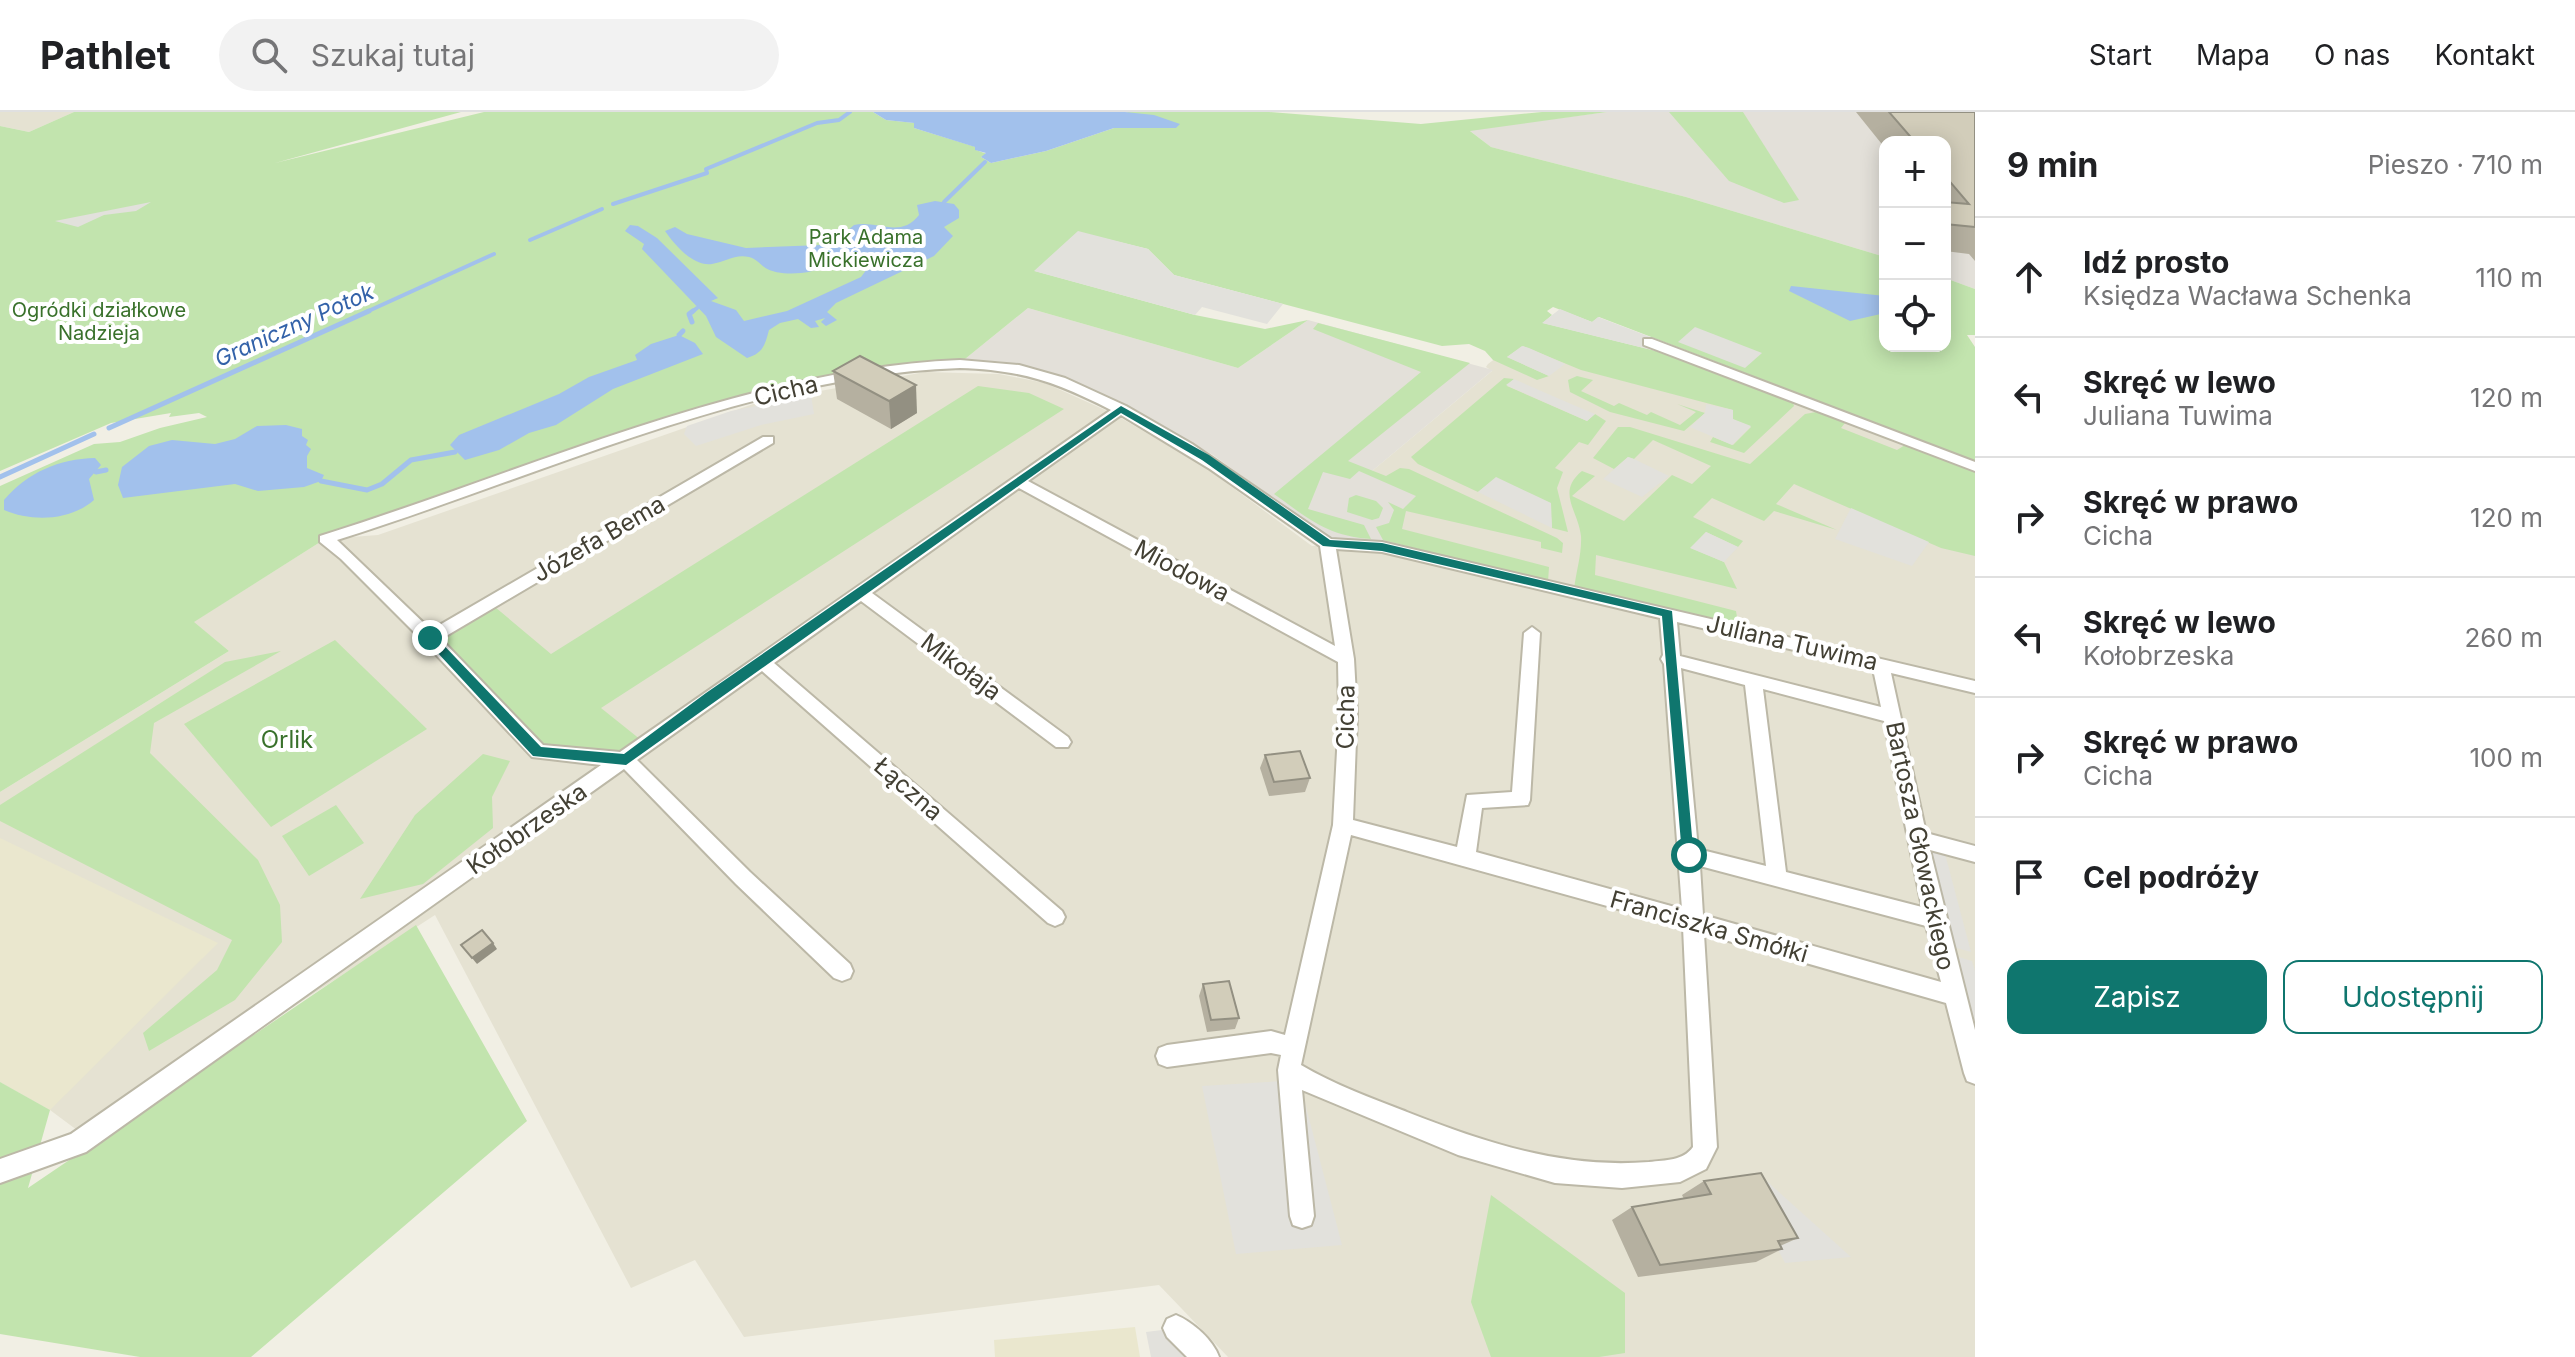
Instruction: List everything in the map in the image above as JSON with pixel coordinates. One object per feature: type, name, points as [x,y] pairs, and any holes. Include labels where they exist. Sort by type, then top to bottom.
[{"type":"street","points":[[1648,342],[1975,467]]},
{"type":"street","name":"Cicha","points":[[626,760],[538,752],[430,638],[346,555],[325,539],[651,428],[759,396],[898,367],[937,363],[1006,365],[1051,377],[1121,409],[1206,457],[1327,544],[1346,659],[1348,714],[1343,825],[1290,1059],[1302,1216]]},
{"type":"street","name":"Kołobrzeska","points":[[0,1171],[78,1144],[1121,409]]},
{"type":"street","name":"Józefa Bema","points":[[430,638],[768,440]]},
{"type":"street","name":"Miodowa","points":[[1018,482],[1346,659]]},
{"type":"street","name":"Juliana Tuwima","points":[[1327,544],[1382,547],[1975,687]]},
{"type":"street","name":"Mikołaja","points":[[859,591],[1062,742]]},
{"type":"street","points":[[1167,1056],[1271,1042],[1316,1087],[1488,1156],[1565,1174],[1645,1175],[1691,1168],[1701,1159],[1705,1147],[1689,855],[1669,659],[1668,614]]},
{"type":"street","points":[[1466,856],[1474,800],[1521,800],[1532,633]]},
{"type":"street","points":[[1669,659],[1892,716]]},
{"type":"street","name":"Łączna","points":[[761,661],[1055,917]]},
{"type":"street","name":"Bartosza Głowackiego","points":[[1881,665],[1935,919],[1975,1073]]},
{"type":"street","points":[[1753,682],[1777,878]]},
{"type":"street","points":[[626,760],[743,878],[842,971]]},
{"type":"street","name":"Franciszka Smółki","points":[[1343,825],[1466,856],[1693,924],[1953,995]]},
{"type":"street","points":[[1918,839],[1975,854]]},
{"type":"street","points":[[1689,855],[1935,919]]},
{"type":"street","points":[[1176,1328],[1206,1357]]},
{"type":"shaded area","points":[[0,112],[74,112],[29,132],[0,126]]},
{"type":"shaded area","points":[[1607,112],[1975,112],[1975,289],[1951,280],[1951,136],[1879,136],[1879,255],[1686,197],[1491,147],[1469,130]]},
{"type":"shaded area","points":[[151,202],[136,211],[104,215],[78,227],[55,221]]},
{"type":"shaded area","points":[[1078,231],[1148,249],[1174,275],[1283,304],[1267,324],[1202,307],[1195,315],[1034,271]]},
{"type":"shaded area","points":[[1028,308],[1238,368],[1308,320],[1493,370],[1372,471],[1423,497],[1405,510],[1381,543],[1338,545],[1213,455],[1126,407],[1055,374],[1005,362],[965,359]]},
{"type":"shaded area","points":[[1560,309],[1592,322],[1598,317],[1742,372],[1738,375],[1663,346],[1656,351],[1542,323]]},
{"type":"shaded area","points":[[1542,323],[1656,351],[1975,472],[1975,1357],[1228,1357],[1159,1285],[744,1337],[695,1260],[631,1288],[435,915],[89,1139],[50,1110],[0,1082],[0,792],[229,651],[193,622],[325,539],[378,535],[759,402],[925,372],[999,374],[1045,383],[1114,414],[1202,465],[1312,546],[1380,543],[1372,471],[1492,371],[1486,367],[1488,364]]},
{"type":"shaded area","points":[[1695,327],[1762,353],[1745,368],[1678,342]]},
{"type":"shaded area","points":[[1522,346],[1565,364],[1549,376],[1507,357]]},
{"type":"shaded area","points":[[1514,379],[1595,414],[1587,421],[1506,385]]},
{"type":"shaded area","points":[[811,395],[814,414],[761,425],[696,446],[684,434],[687,426],[731,411]]},
{"type":"shaded area","points":[[1706,404],[1733,410],[1733,419],[1751,426],[1732,445],[1690,427],[1705,413]]},
{"type":"shaded area","points":[[1628,457],[1669,476],[1642,497],[1603,479]]},
{"type":"shaded area","points":[[1496,477],[1551,503],[1552,528],[1478,492]]},
{"type":"shaded area","points":[[1851,508],[1929,542],[1912,566],[1835,539]]},
{"type":"shaded area","points":[[1706,532],[1738,547],[1724,562],[1690,548]]},
{"type":"shaded area","points":[[0,838],[218,943],[50,1110],[0,1082]]},
{"type":"shaded area","points":[[1928,846],[1944,850],[1971,952],[1953,947]]},
{"type":"shaded area","points":[[1955,956],[1972,961],[1975,971],[1975,1037]]},
{"type":"shaded area","points":[[1299,1080],[1342,1245],[1236,1254],[1202,1086]]},
{"type":"shaded area","points":[[1760,1175],[1851,1257],[1785,1263],[1744,1184]]},
{"type":"shaded area","points":[[1135,1327],[1140,1357],[995,1357],[994,1340]]},
{"type":"shaded area","points":[[1170,1329],[1196,1357],[1151,1357],[1146,1332]]},
{"type":"green space","points":[[74,112],[461,112],[275,163],[484,112],[873,112],[886,120],[915,123],[914,128],[976,147],[976,150],[987,154],[981,157],[991,163],[1046,151],[1114,128],[1176,128],[1125,112],[1269,112],[1421,124],[1542,112],[1607,112],[1470,131],[1491,147],[1686,197],[1879,255],[1879,352],[1951,352],[1951,280],[1975,289],[1975,335],[1967,335],[1975,347],[1975,461],[1599,317],[1592,322],[1553,307],[1547,311],[1552,315],[1543,323],[1656,351],[1793,403],[1794,406],[1744,453],[1710,442],[1713,437],[1733,445],[1751,427],[1732,419],[1733,410],[1581,370],[1523,346],[1507,357],[1549,376],[1537,380],[1493,360],[1485,351],[1469,344],[1442,346],[1174,275],[1148,249],[1078,232],[1035,271],[1195,315],[1265,329],[1308,320],[1238,368],[1028,308],[965,359],[898,367],[759,396],[651,428],[325,539],[194,622],[229,651],[0,792],[0,486],[94,444],[120,442],[160,428],[207,417],[199,413],[169,417],[171,413],[111,423],[0,471],[0,126],[29,132]]},
{"type":"green space","points":[[1669,112],[1743,112],[1799,200],[1784,203],[1729,181]]},
{"type":"green space","points":[[1318,323],[1470,363],[1348,461],[1386,476],[1400,468],[1409,469],[1557,538],[1563,543],[1562,553],[1541,548],[1541,542],[1406,511],[1402,529],[1549,567],[1548,582],[1383,540],[1376,527],[1389,523],[1394,510],[1388,502],[1403,509],[1416,496],[1359,471],[1350,479],[1323,472],[1308,509],[1364,525],[1371,539],[1330,530],[1274,494],[1421,372],[1313,329]]},
{"type":"green space","points":[[1577,376],[1593,380],[1581,391],[1614,406],[1619,403],[1647,415],[1651,412],[1680,425],[1696,412],[1677,404],[1705,413],[1684,431],[1610,412],[1570,392],[1568,380]]},
{"type":"green space","points":[[1504,378],[1514,379],[1507,386],[1587,421],[1595,414],[1606,421],[1588,445],[1579,442],[1555,468],[1563,472],[1557,488],[1568,532],[1552,528],[1550,503],[1496,478],[1478,492],[1418,464],[1411,457]]},
{"type":"green space","points":[[978,386],[1029,393],[1064,409],[601,708],[641,740],[605,765],[545,745],[442,638],[495,607],[551,654]]},
{"type":"green space","points":[[1816,412],[1845,423],[1841,428],[1897,450],[1905,445],[1975,472],[1975,556],[1941,548],[1794,484],[1776,504],[1837,530],[1774,511],[1764,521],[1712,498],[1693,517],[1743,541],[1738,547],[1706,532],[1691,548],[1724,562],[1737,589],[1596,555],[1595,575],[1736,611],[1739,629],[1574,589],[1581,536],[1569,494],[1570,486],[1582,471],[1595,476],[1572,496],[1624,521],[1672,475],[1692,484],[1711,466],[1653,440],[1634,459],[1628,457],[1614,469],[1593,458],[1618,427],[1630,427],[1750,464],[1805,414]]},
{"type":"green space","points":[[1356,495],[1376,501],[1383,508],[1379,518],[1372,520],[1347,512],[1349,498]]},
{"type":"green space","name":"Orlik","points":[[335,640],[427,729],[271,827],[184,724]]},
{"type":"green space","points":[[281,651],[154,723],[150,753],[258,860],[280,905],[282,942],[235,1000],[149,1051],[143,1033],[217,970],[232,940],[0,821],[0,805],[225,662]]},
{"type":"green space","points":[[483,754],[510,761],[492,797],[493,828],[423,884],[360,899],[415,815]]},
{"type":"green space","points":[[336,805],[364,843],[309,876],[282,836]]},
{"type":"green space","points":[[416,925],[527,1121],[251,1357],[140,1357],[0,1334],[0,1082],[50,1110],[28,1188]]},
{"type":"green space","points":[[1491,1195],[1625,1293],[1625,1353],[1599,1357],[1491,1357],[1471,1302]]},
{"type":"water","points":[[873,112],[1125,112],[1154,115],[1180,124],[1176,128],[1114,128],[1046,151],[991,163],[981,157],[986,153],[975,150],[975,147],[914,128],[914,123],[886,120]]},
{"type":"water","points":[[935,201],[954,204],[959,210],[959,218],[944,227],[953,236],[934,256],[836,303],[827,312],[837,320],[826,326],[821,322],[825,318],[815,321],[819,327],[811,328],[798,319],[780,323],[769,330],[760,351],[747,358],[716,337],[706,316],[642,249],[644,244],[625,231],[630,225],[638,226],[657,238],[718,298],[711,301],[736,310],[744,321],[787,311],[861,277],[867,269],[859,264],[842,263],[810,272],[782,273],[744,256],[705,264],[685,254],[665,231],[675,227],[687,234],[746,248],[847,244],[853,234],[847,231],[854,225],[904,226],[919,215],[917,205]]},
{"type":"water","points":[[1791,286],[1879,295],[1879,314],[1850,321],[1789,291]]},
{"type":"water","points":[[679,335],[695,343],[703,354],[613,389],[556,425],[529,433],[499,450],[465,460],[450,445],[459,435],[559,394],[589,377],[637,360],[635,355],[651,344]]},
{"type":"water","points":[[286,425],[302,429],[302,436],[308,440],[306,445],[311,449],[307,456],[307,468],[324,475],[321,481],[304,487],[258,491],[235,484],[123,498],[118,485],[122,467],[149,446],[172,440],[215,444],[235,439],[257,426]]},
{"type":"water","points":[[95,458],[101,465],[89,479],[94,500],[84,507],[62,516],[38,518],[4,510],[4,500],[34,475],[57,464]]},
{"type":"building","points":[[1889,112],[1975,112],[1975,227],[1951,225],[1951,202],[1969,204],[1951,183],[1951,136],[1910,136]]},
{"type":"building","points":[[860,356],[916,385],[889,401],[833,371]]},
{"type":"building","points":[[1300,751],[1310,778],[1274,782],[1265,755]]},
{"type":"building","points":[[482,930],[493,943],[472,958],[461,945]]},
{"type":"building","points":[[1229,981],[1239,1018],[1211,1020],[1203,984]]},
{"type":"building","points":[[1761,1173],[1798,1238],[1778,1241],[1782,1249],[1660,1265],[1632,1207],[1711,1194],[1704,1181]]},
{"type":"waterway","name":"Graniczny Potok","points":[[613,204],[707,173],[706,169],[817,123],[839,120],[850,112]]},
{"type":"waterway","points":[[944,202],[985,162]]},
{"type":"waterway","name":"Graniczny Potok","points":[[530,240],[602,209]]},
{"type":"waterway","name":"Graniczny Potok","points":[[364,313],[494,254]]},
{"type":"waterway","points":[[691,313],[697,308]]},
{"type":"waterway","name":"Graniczny Potok","points":[[109,428],[369,311]]},
{"type":"waterway","points":[[692,322],[689,314],[693,311]]},
{"type":"waterway","points":[[679,335],[683,331]]},
{"type":"waterway","name":"Graniczny Potok","points":[[0,477],[94,434]]},
{"type":"waterway","points":[[321,481],[367,490],[382,484],[411,460],[455,452]]},
{"type":"waterway","points":[[96,472],[106,470]]},
{"type":"route","points":[[430,638],[538,752],[626,760],[859,591],[1121,409],[1206,457],[1327,544],[1382,547],[1668,614],[1669,659],[1689,855]]},
{"type":"park label","name":"Park Adama Mickiewicza","points":[[866,248]]},
{"type":"park label","name":"Ogródki działkowe Nadzieja","points":[[99,322]]}]
